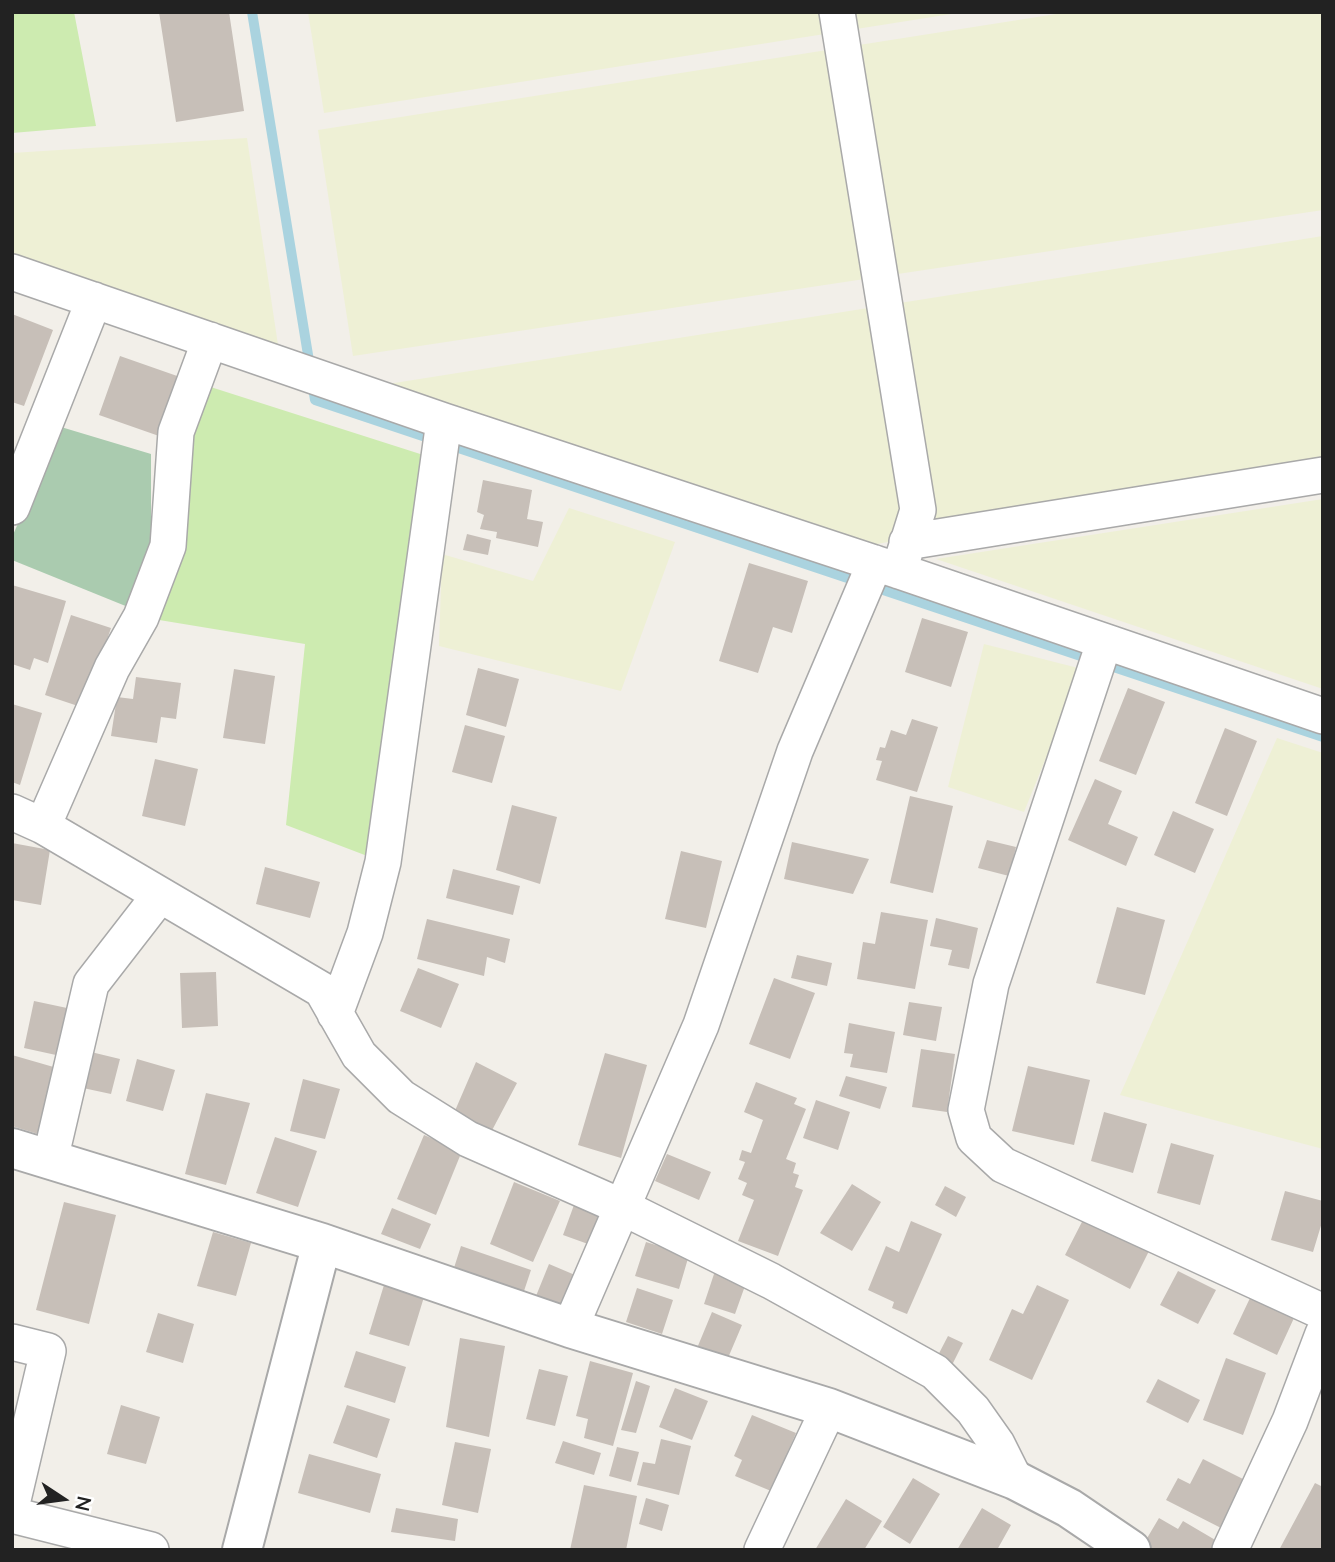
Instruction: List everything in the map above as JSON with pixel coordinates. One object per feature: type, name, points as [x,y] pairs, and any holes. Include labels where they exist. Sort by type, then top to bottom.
[{"type":"street","points":[[570,1328],[702,1025],[795,751],[918,510],[837,12]]},
{"type":"street","points":[[12,272],[444,421],[894,559],[1104,643],[1323,716]]},
{"type":"street","points":[[12,507],[94,300]]},
{"type":"street","points":[[210,340],[176,432],[168,546],[141,617],[28,819],[322,990],[359,1055],[401,1097],[468,1139],[622,1207],[771,1281],[935,1372],[973,1410],[996,1444],[1015,1480]]},
{"type":"street","points":[[335,1014],[365,933],[383,862],[444,421]]},
{"type":"street","points":[[894,559],[1323,475]]},
{"type":"street","points":[[1104,643],[990,984],[966,1110],[974,1139],[1003,1165],[1323,1312]]},
{"type":"street","points":[[50,1160],[91,984],[160,895]]},
{"type":"street","points":[[12,1149],[322,1243],[570,1328],[829,1408],[1015,1480],[1069,1508],[1131,1550]]},
{"type":"street","points":[[242,1550],[322,1243]]},
{"type":"street","points":[[1230,1550],[1290,1421],[1323,1334]]},
{"type":"street","points":[[12,1342],[48,1351],[12,1504]]},
{"type":"street","points":[[762,1550],[829,1408]]},
{"type":"street","points":[[12,1515],[151,1550]]},
{"type":"green space","points":[[12,12],[74,12],[96,126],[12,133]]},
{"type":"green space","points":[[308,12],[964,12],[324,113]]},
{"type":"green space","points":[[1069,12],[1323,12],[1323,210],[353,356],[318,130]]},
{"type":"green space","points":[[247,138],[281,365],[12,273],[12,153]]},
{"type":"green space","points":[[1323,236],[1323,464],[838,551],[350,390]]},
{"type":"green space","points":[[195,382],[439,460],[383,862],[286,825],[305,644],[141,617]]},
{"type":"green space","points":[[61,427],[151,454],[151,544],[128,607],[12,560],[12,537]]},
{"type":"green space","points":[[1323,499],[1323,689],[936,559]]},
{"type":"green space","points":[[569,508],[675,542],[621,691],[439,646],[442,554],[533,581]]},
{"type":"green space","points":[[984,644],[1082,669],[1024,812],[948,787]]},
{"type":"green space","points":[[1277,738],[1323,753],[1323,1149],[1120,1095]]},
{"type":"building","points":[[159,12],[229,12],[244,111],[176,122]]},
{"type":"building","points":[[12,314],[53,330],[24,406],[12,402]]},
{"type":"building","points":[[120,356],[180,377],[159,436],[99,415]]},
{"type":"building","points":[[483,480],[532,490],[527,519],[543,522],[538,547],[496,538],[497,532],[480,529],[484,515],[477,512]]},
{"type":"building","points":[[467,534],[491,540],[488,555],[463,550]]},
{"type":"building","points":[[749,563],[808,581],[792,633],[773,627],[758,673],[719,661]]},
{"type":"building","points":[[12,585],[66,601],[48,663],[34,658],[30,670],[12,664]]},
{"type":"building","points":[[71,615],[111,628],[84,708],[45,695]]},
{"type":"building","points":[[922,618],[968,632],[951,687],[905,672]]},
{"type":"building","points":[[478,668],[519,679],[506,727],[466,715]]},
{"type":"building","points":[[234,669],[275,676],[265,744],[223,738]]},
{"type":"building","points":[[136,677],[181,683],[176,719],[161,717],[157,743],[111,736],[117,697],[133,699]]},
{"type":"building","points":[[1128,688],[1165,702],[1136,775],[1099,761]]},
{"type":"building","points":[[12,704],[42,713],[20,785],[12,782]]},
{"type":"building","points":[[912,719],[938,727],[917,792],[876,780],[882,761],[876,760],[880,747],[885,748],[891,730],[906,735]]},
{"type":"building","points":[[465,725],[505,736],[492,783],[452,772]]},
{"type":"building","points":[[1225,728],[1257,741],[1227,816],[1195,803]]},
{"type":"building","points":[[155,759],[198,769],[185,826],[142,816]]},
{"type":"building","points":[[1095,779],[1122,791],[1108,824],[1138,837],[1126,866],[1068,840]]},
{"type":"building","points":[[910,796],[953,806],[933,893],[890,883]]},
{"type":"building","points":[[512,805],[557,817],[540,884],[496,870]]},
{"type":"building","points":[[1173,811],[1214,829],[1195,873],[1154,855]]},
{"type":"building","points":[[987,840],[1016,847],[1009,876],[978,868]]},
{"type":"building","points":[[792,842],[869,859],[853,894],[784,879]]},
{"type":"building","points":[[12,843],[50,850],[41,905],[12,900]]},
{"type":"building","points":[[681,851],[722,861],[706,928],[665,919]]},
{"type":"building","points":[[265,867],[320,882],[310,918],[256,904]]},
{"type":"building","points":[[453,869],[520,886],[513,915],[446,898]]},
{"type":"building","points":[[1117,907],[1165,920],[1145,995],[1096,983]]},
{"type":"building","points":[[881,912],[928,920],[915,989],[857,979],[863,942],[875,944]]},
{"type":"building","points":[[936,918],[978,928],[969,969],[948,965],[952,950],[930,946]]},
{"type":"building","points":[[427,919],[510,939],[505,963],[487,957],[484,976],[417,959]]},
{"type":"building","points":[[797,955],[832,963],[827,986],[791,978]]},
{"type":"building","points":[[418,968],[459,984],[441,1028],[400,1011]]},
{"type":"building","points":[[216,972],[218,1026],[182,1028],[180,973]]},
{"type":"building","points":[[774,978],[815,993],[790,1059],[749,1044]]},
{"type":"building","points":[[34,1001],[67,1008],[56,1055],[24,1048]]},
{"type":"building","points":[[909,1002],[942,1007],[936,1041],[903,1035]]},
{"type":"building","points":[[849,1023],[895,1032],[887,1073],[850,1067],[853,1054],[844,1053]]},
{"type":"building","points":[[921,1049],[955,1054],[947,1112],[912,1107]]},
{"type":"building","points":[[91,1052],[120,1059],[111,1094],[83,1088]]},
{"type":"building","points":[[605,1053],[647,1065],[621,1158],[578,1145]]},
{"type":"building","points":[[12,1055],[57,1068],[38,1134],[12,1126]]},
{"type":"building","points":[[137,1059],[175,1070],[163,1111],[126,1101]]},
{"type":"building","points":[[476,1062],[517,1083],[488,1138],[451,1120]]},
{"type":"building","points":[[1028,1066],[1090,1080],[1074,1145],[1012,1131]]},
{"type":"building","points":[[846,1076],[887,1087],[880,1109],[839,1096]]},
{"type":"building","points":[[303,1079],[340,1089],[325,1139],[290,1131]]},
{"type":"building","points":[[756,1082],[797,1098],[794,1104],[806,1109],[786,1159],[796,1163],[793,1173],[799,1175],[795,1187],[803,1190],[778,1256],[738,1241],[754,1200],[742,1195],[747,1183],[738,1179],[745,1162],[739,1160],[742,1150],[751,1153],[763,1120],[744,1112]]},
{"type":"building","points":[[206,1093],[250,1103],[226,1185],[185,1174]]},
{"type":"building","points":[[816,1100],[850,1112],[838,1150],[803,1138]]},
{"type":"building","points":[[1104,1112],[1147,1124],[1133,1173],[1091,1161]]},
{"type":"building","points":[[424,1135],[462,1151],[436,1215],[397,1199]]},
{"type":"building","points":[[275,1137],[317,1151],[298,1207],[256,1193]]},
{"type":"building","points":[[1171,1143],[1214,1155],[1200,1205],[1157,1193]]},
{"type":"building","points":[[667,1154],[711,1172],[699,1200],[655,1181]]},
{"type":"building","points":[[514,1182],[560,1201],[533,1262],[490,1244]]},
{"type":"building","points":[[852,1184],[881,1202],[852,1251],[820,1233]]},
{"type":"building","points":[[945,1186],[966,1197],[956,1217],[935,1205]]},
{"type":"building","points":[[1285,1191],[1323,1201],[1323,1219],[1313,1252],[1271,1240]]},
{"type":"building","points":[[64,1202],[116,1215],[89,1324],[36,1310]]},
{"type":"building","points":[[574,1205],[599,1214],[588,1244],[563,1235]]},
{"type":"building","points":[[392,1208],[431,1224],[420,1249],[381,1234]]},
{"type":"building","points":[[1085,1216],[1150,1249],[1130,1289],[1065,1255]]},
{"type":"building","points":[[911,1221],[942,1234],[907,1314],[892,1308],[894,1302],[868,1290],[886,1246],[899,1252]]},
{"type":"building","points":[[213,1232],[251,1243],[236,1296],[197,1286]]},
{"type":"building","points":[[646,1242],[689,1255],[679,1289],[635,1276]]},
{"type":"building","points":[[461,1246],[531,1270],[523,1294],[453,1271]]},
{"type":"building","points":[[549,1264],[575,1275],[561,1307],[536,1296]]},
{"type":"building","points":[[715,1271],[746,1283],[735,1314],[704,1304]]},
{"type":"building","points":[[1178,1271],[1216,1290],[1198,1324],[1160,1305]]},
{"type":"building","points":[[384,1285],[424,1297],[409,1346],[369,1334]]},
{"type":"building","points":[[1037,1285],[1069,1300],[1032,1380],[989,1360],[1012,1309],[1023,1314]]},
{"type":"building","points":[[637,1288],[673,1300],[662,1334],[626,1322]]},
{"type":"building","points":[[1250,1298],[1294,1318],[1277,1355],[1233,1334]]},
{"type":"building","points":[[712,1312],[742,1325],[725,1365],[695,1353]]},
{"type":"building","points":[[158,1313],[194,1324],[183,1363],[146,1352]]},
{"type":"building","points":[[948,1336],[963,1343],[950,1369],[935,1361]]},
{"type":"building","points":[[460,1338],[505,1346],[489,1437],[446,1427]]},
{"type":"building","points":[[356,1351],[406,1367],[395,1403],[344,1387]]},
{"type":"building","points":[[1226,1358],[1266,1373],[1243,1435],[1203,1420]]},
{"type":"building","points":[[590,1361],[633,1373],[613,1446],[584,1438],[588,1419],[576,1416]]},
{"type":"building","points":[[539,1369],[568,1376],[555,1426],[526,1419]]},
{"type":"building","points":[[1158,1379],[1200,1400],[1188,1423],[1146,1402]]},
{"type":"building","points":[[636,1381],[650,1386],[636,1433],[621,1430]]},
{"type":"building","points":[[675,1388],[708,1401],[692,1440],[659,1427]]},
{"type":"building","points":[[121,1405],[160,1417],[146,1464],[107,1454]]},
{"type":"building","points":[[347,1405],[390,1419],[377,1458],[333,1443]]},
{"type":"building","points":[[752,1415],[796,1433],[771,1491],[735,1476],[742,1460],[734,1456]]},
{"type":"building","points":[[661,1439],[691,1446],[679,1495],[637,1485],[643,1462],[655,1464]]},
{"type":"building","points":[[563,1441],[601,1453],[594,1475],[555,1463]]},
{"type":"building","points":[[455,1442],[491,1449],[478,1513],[442,1505]]},
{"type":"building","points":[[617,1447],[639,1452],[631,1482],[609,1476]]},
{"type":"building","points":[[309,1454],[381,1474],[370,1513],[298,1493]]},
{"type":"building","points":[[1203,1459],[1247,1481],[1223,1529],[1166,1500],[1178,1478],[1190,1484]]},
{"type":"building","points":[[913,1478],[940,1494],[910,1544],[883,1527]]},
{"type":"building","points":[[1315,1483],[1323,1487],[1323,1550],[1279,1550]]},
{"type":"building","points":[[584,1485],[637,1496],[626,1550],[570,1550]]},
{"type":"building","points":[[646,1498],[669,1505],[662,1531],[639,1524]]},
{"type":"building","points":[[846,1499],[882,1521],[864,1550],[815,1550]]},
{"type":"building","points":[[396,1508],[458,1519],[455,1541],[391,1532]]},
{"type":"building","points":[[982,1508],[1011,1525],[997,1550],[957,1550]]},
{"type":"building","points":[[1159,1518],[1178,1529],[1183,1521],[1217,1541],[1212,1550],[1151,1550],[1143,1545]]},
{"type":"waterway","points":[[252,12],[310,367]]},
{"type":"waterway","points":[[312,382],[315,400],[1323,737]]}]
